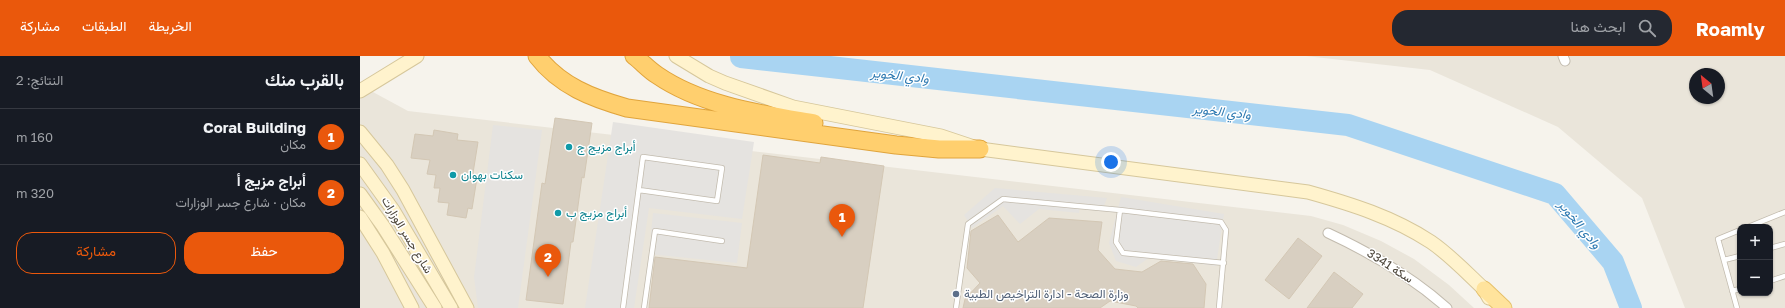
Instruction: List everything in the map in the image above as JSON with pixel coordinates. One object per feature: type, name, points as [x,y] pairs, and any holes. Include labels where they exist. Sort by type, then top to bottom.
[{"type":"highway","points":[[537,56],[545,67],[571,88],[595,99],[627,108],[896,145],[938,149],[980,149]]},
{"type":"highway","points":[[634,56],[658,76],[679,87],[714,102],[750,112],[916,140],[980,149]]},
{"type":"main road","points":[[1484,289],[1504,308]]},
{"type":"street","points":[[361,91],[417,56]]},
{"type":"street","points":[[676,56],[725,84],[793,108],[941,136],[980,149],[1308,192],[1351,204],[1401,224],[1432,242],[1484,289],[1494,308]]},
{"type":"street","points":[[360,132],[365,142],[403,190],[467,308]]},
{"type":"street","name":"شارع جسر الوزارات","points":[[362,166],[393,210],[451,308]]},
{"type":"street","name":"شارع جسر الوزارات","points":[[360,194],[383,226],[435,308]]},
{"type":"street","points":[[360,217],[383,253],[412,308]]},
{"type":"street","name":"سكة 3341","points":[[1328,233],[1367,251],[1404,273],[1447,308]]},
{"type":"lane","points":[[623,308],[643,157],[722,168],[717,201],[639,190]]},
{"type":"lane","points":[[956,308],[968,224],[1003,199],[1120,210],[1221,222],[1226,230],[1219,308]]},
{"type":"lane","points":[[1120,210],[1116,242],[1123,253],[1224,263]]},
{"type":"lane","points":[[1755,224],[1785,212]]},
{"type":"lane","points":[[644,308],[655,231],[722,240]]},
{"type":"lane","points":[[1737,231],[1718,239],[1737,308]]},
{"type":"lane","points":[[1773,247],[1785,244]]},
{"type":"lane","points":[[1724,260],[1737,257]]},
{"type":"lane","points":[[1773,280],[1785,276]]},
{"type":"lane","points":[[1732,291],[1737,290]]},
{"type":"shaded area","points":[[1306,56],[1785,56],[1785,308],[1685,308],[1642,198],[1558,127],[1430,70]]},
{"type":"shaded area","points":[[360,85],[408,111],[1311,216],[1343,225],[1381,241],[1414,259],[1449,285],[1474,308],[360,308]]},
{"type":"shaded area","points":[[613,122],[754,142],[742,219],[649,208],[634,308],[585,308]]},
{"type":"shaded area","points":[[493,125],[542,130],[518,308],[478,308],[474,277]]},
{"type":"shaded area","points":[[995,188],[1107,198],[1104,206],[1080,203],[1079,213],[1039,209],[1020,224],[1003,206],[972,228],[964,215]]},
{"type":"shaded area","points":[[1121,197],[1224,214],[1216,266],[1150,257],[1136,267],[1116,261],[1109,243]]},
{"type":"shaded area","points":[[653,213],[742,223],[737,263],[649,254]]},
{"type":"building","points":[[555,118],[592,123],[584,178],[582,177],[573,242],[571,242],[563,304],[526,300],[542,183],[545,184]]},
{"type":"building","name":"سكنات بهوان","points":[[434,130],[458,134],[457,140],[478,142],[473,173],[477,178],[472,209],[468,208],[466,218],[447,215],[449,203],[438,202],[440,188],[434,188],[436,175],[427,174],[430,160],[411,158],[415,134],[433,136]]},
{"type":"building","points":[[763,155],[820,163],[821,157],[884,166],[863,308],[649,308],[655,257],[747,268]]},
{"type":"building","points":[[998,215],[1018,242],[1049,218],[1102,222],[1098,250],[1115,269],[1142,272],[1161,261],[1193,264],[1206,284],[1204,308],[1138,308],[1136,306],[1110,301],[1100,308],[963,308],[965,299],[980,283],[967,268],[971,231]]},
{"type":"building","points":[[1298,238],[1322,256],[1289,299],[1265,280]]},
{"type":"building","points":[[1334,272],[1363,294],[1352,308],[1307,308]]},
{"type":"waterway","name":"وادي الخوير","points":[[741,57],[1348,125],[1555,194],[1613,262],[1631,308]]},
{"type":"place","name":"أبراج مزيج ج","points":[[569,147]]},
{"type":"place","name":"سكنات بهوان","points":[[453,175]]},
{"type":"place","name":"أبراج مزيج ب","points":[[558,213]]},
{"type":"place","name":"Coral Building","points":[[842,237]]},
{"type":"place","name":"أبراج مزيج أ","points":[[548,277]]},
{"type":"place","name":"وزارة الصحة - ادارة التراخيص الطبية","points":[[956,294]]}]
